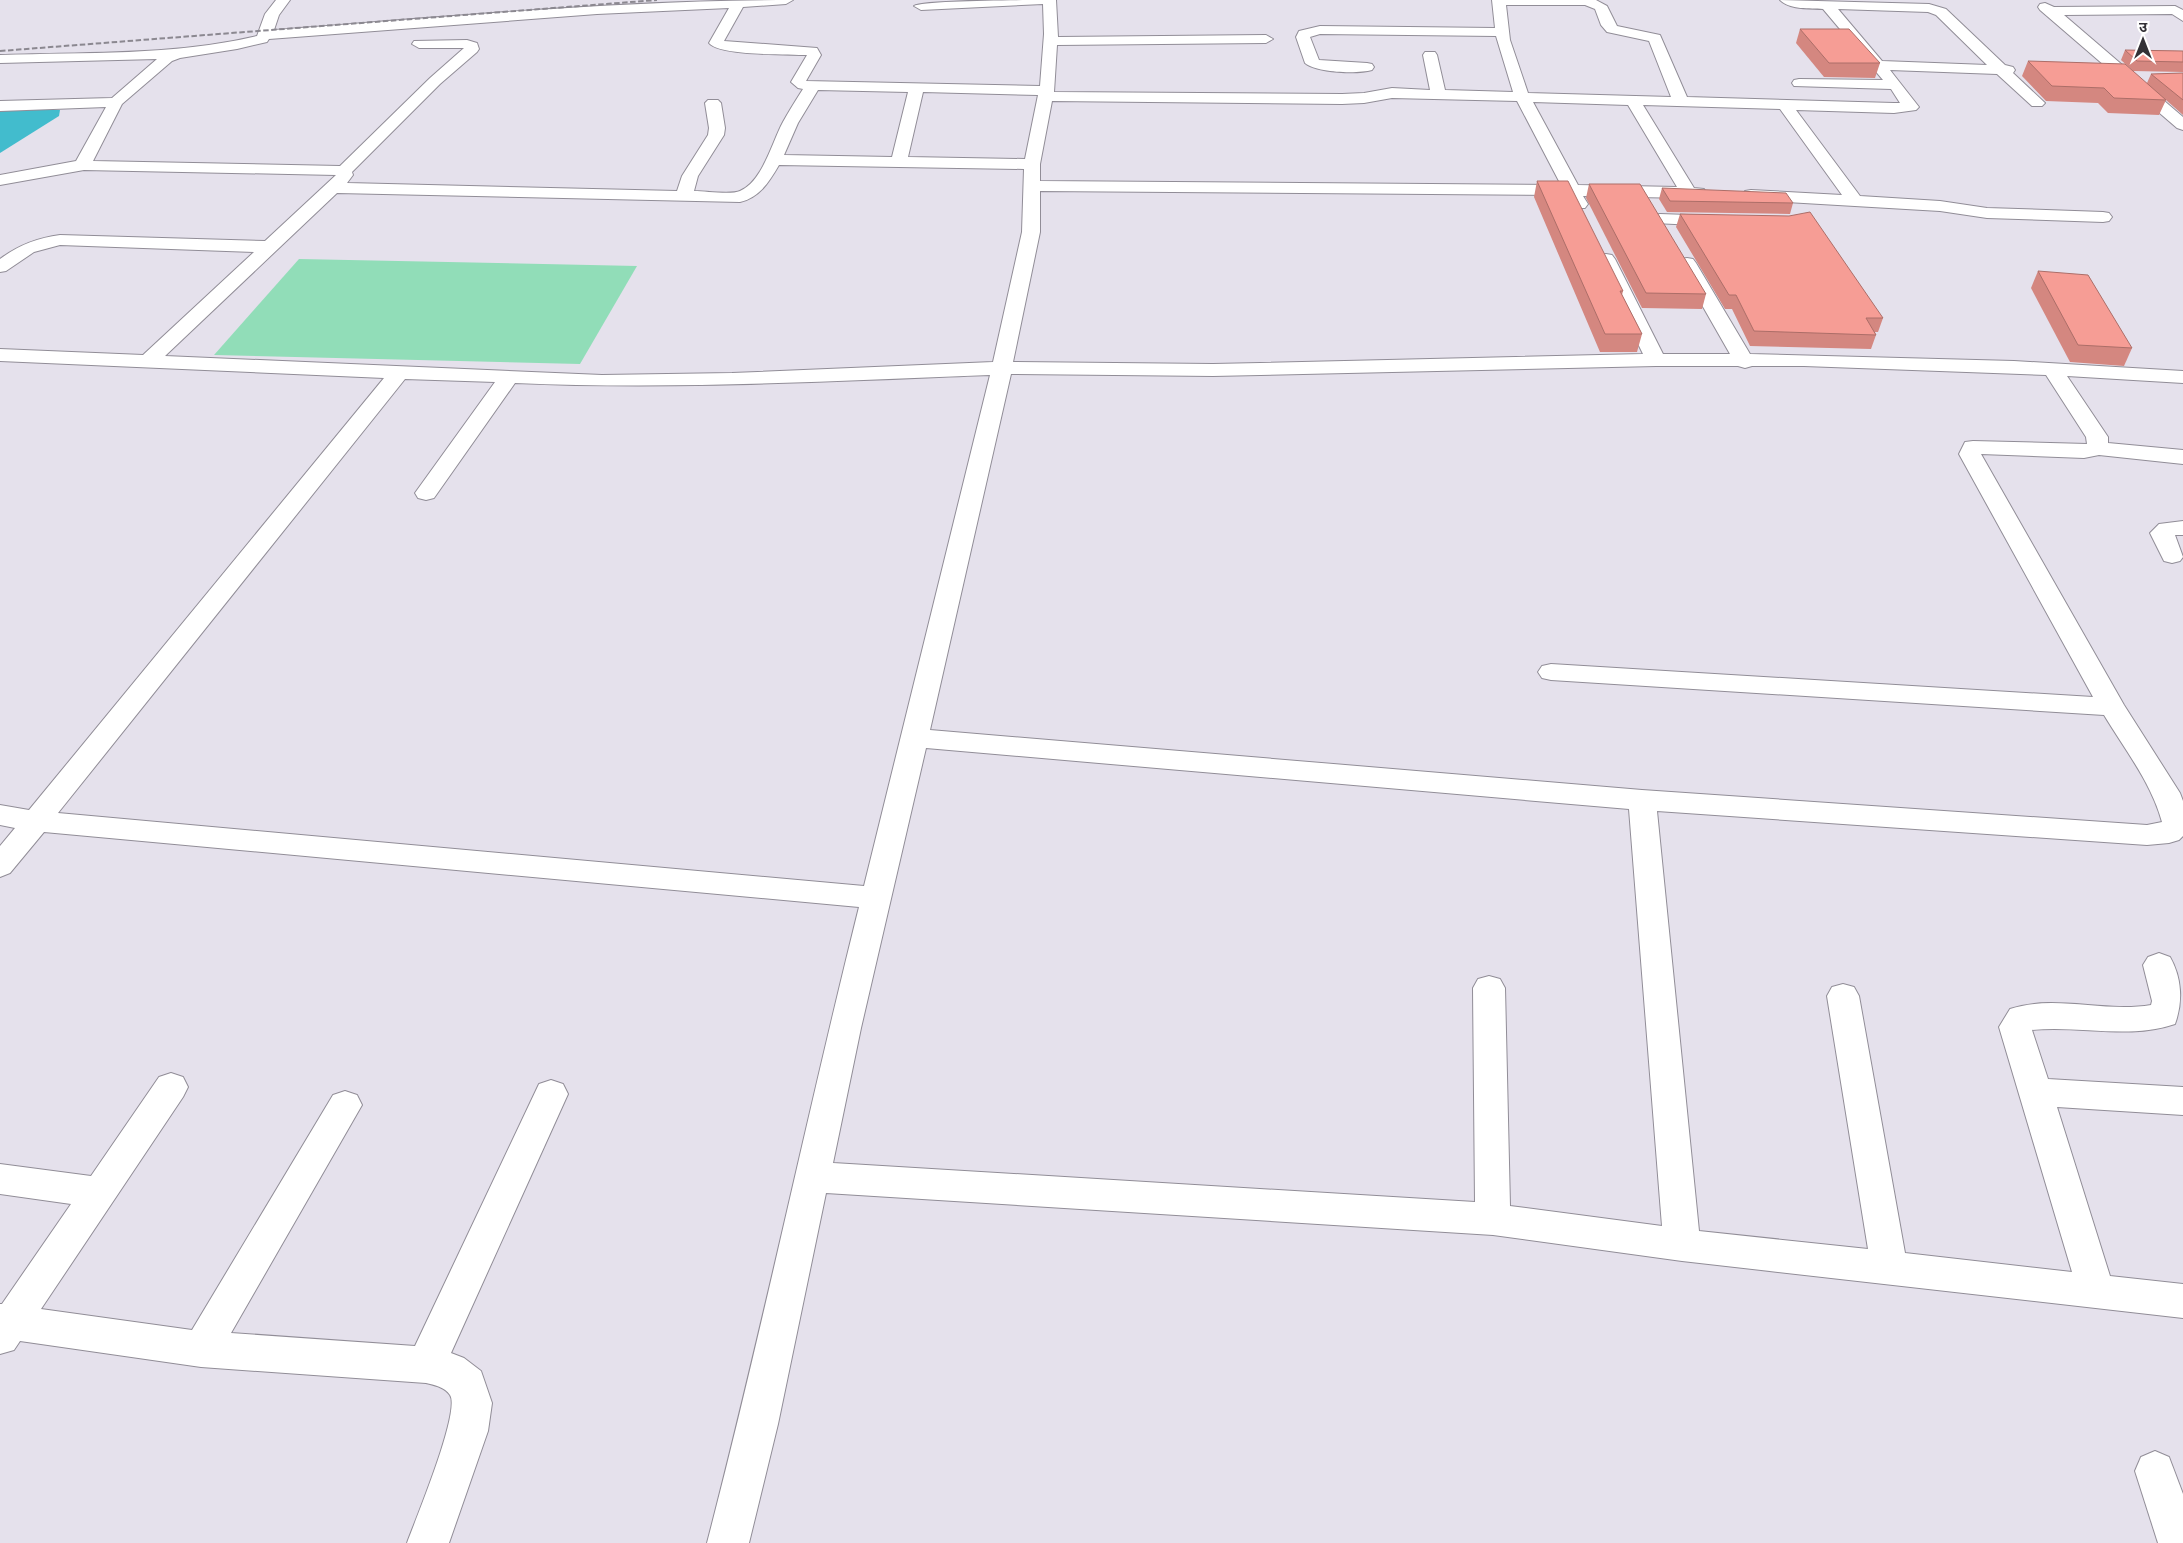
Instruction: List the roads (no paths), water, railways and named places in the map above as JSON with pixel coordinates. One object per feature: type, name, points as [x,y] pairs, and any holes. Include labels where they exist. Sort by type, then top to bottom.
[{"type":"street","points":[[0,59],[177,54],[249,43],[262,39],[272,14],[282,0]]},
{"type":"street","points":[[265,35],[604,9],[669,8],[786,0]]},
{"type":"street","points":[[728,1543],[758,1424],[814,1177],[845,1028],[1002,368],[1031,232],[1032,164],[1046,93],[1051,41],[1048,0],[921,6]]},
{"type":"street","points":[[1585,217],[1522,96],[1505,49],[1499,0],[1586,1],[1597,4],[1602,7],[1608,26],[1655,38],[1681,102]]},
{"type":"street","points":[[1786,0],[1801,4],[1936,10],[1941,12],[2038,103]]},
{"type":"street","points":[[2036,0],[2183,125]]},
{"type":"street","points":[[2161,0],[2180,12]]},
{"type":"street","points":[[738,3],[716,43],[718,46],[812,51],[814,55],[798,82],[813,86],[1342,100],[1364,98],[1392,92],[1681,102],[1911,107],[1828,5]]},
{"type":"street","points":[[2051,11],[2180,12]]},
{"type":"street","points":[[1367,66],[1314,64],[1310,61],[1304,37],[1309,32],[1320,30],[1502,32]]},
{"type":"street","points":[[1362,30],[1373,95]]},
{"type":"street","points":[[1051,41],[1266,39]]},
{"type":"street","points":[[147,362],[333,188],[345,175],[344,171],[435,81],[472,48],[472,46],[467,44],[419,44]]},
{"type":"street","points":[[84,165],[116,102],[158,64],[177,54]]},
{"type":"street","points":[[1430,56],[1438,93]]},
{"type":"street","points":[[1879,66],[2019,71]]},
{"type":"street","points":[[2104,73],[2146,78]]},
{"type":"street","points":[[1799,82],[1895,85]]},
{"type":"street","points":[[333,188],[740,197],[748,195],[754,190],[774,160],[790,123],[813,86]]},
{"type":"street","points":[[899,162],[917,88]]},
{"type":"street","points":[[1632,100],[1689,193]]},
{"type":"street","points":[[0,106],[116,102]]},
{"type":"street","points":[[684,195],[690,176],[716,135],[717,128],[713,103]]},
{"type":"street","points":[[1785,105],[1855,201]]},
{"type":"street","points":[[774,160],[1032,164]]},
{"type":"street","points":[[0,180],[84,165],[344,171]]},
{"type":"street","points":[[1032,186],[1572,190],[1719,194]]},
{"type":"street","points":[[1644,191],[1745,362]]},
{"type":"street","points":[[1739,195],[1940,206],[1987,214],[2103,217]]},
{"type":"street","points":[[1789,197],[1801,212]]},
{"type":"street","points":[[1660,219],[1737,221]]},
{"type":"street","points":[[0,267],[28,247],[41,242],[60,240],[270,247]]},
{"type":"street","points":[[1599,244],[1656,360]]},
{"type":"street","points":[[0,355],[398,374],[602,381],[732,379],[1002,368],[1213,370],[1656,360],[1745,362],[1804,360],[2052,369],[2136,367],[2183,377]]},
{"type":"street","points":[[2052,369],[2097,438],[2098,448]]},
{"type":"street","points":[[0,866],[398,374]]},
{"type":"street","points":[[426,493],[509,378]]},
{"type":"street","points":[[915,738],[1642,800],[2147,835],[2169,832],[2180,826],[2165,792],[2112,706],[1970,454],[1974,447],[2084,452],[2098,448],[2183,457]]},
{"type":"street","points":[[2172,556],[2162,533],[2167,529],[2183,528]]},
{"type":"street","points":[[1551,672],[2112,706]]},
{"type":"street","points":[[1642,800],[1682,1245]]},
{"type":"street","points":[[0,815],[35,821],[876,898]]},
{"type":"street","points":[[2097,1292],[2015,1027],[2021,1018],[2041,1015],[2145,1020],[2164,1015],[2168,1001],[2159,965]]},
{"type":"street","points":[[1488,988],[1493,1219]]},
{"type":"street","points":[[1843,996],[1889,1268]]},
{"type":"street","points":[[171,1087],[3,1327],[201,1348],[426,1365],[450,1371],[467,1384],[472,1403],[468,1430],[428,1543]]},
{"type":"street","points":[[2036,1092],[2183,1101]]},
{"type":"street","points":[[426,1365],[551,1094]]},
{"type":"street","points":[[201,1348],[345,1105]]},
{"type":"street","points":[[814,1177],[1493,1219],[1682,1245],[2183,1301]]},
{"type":"street","points":[[0,1179],[99,1192]]},
{"type":"street","points":[[2155,1471],[2179,1543]]},
{"type":"water","points":[[0,109],[60,110],[59,116],[0,153]]},
{"type":"railway","points":[[0,51],[657,0]]}]
